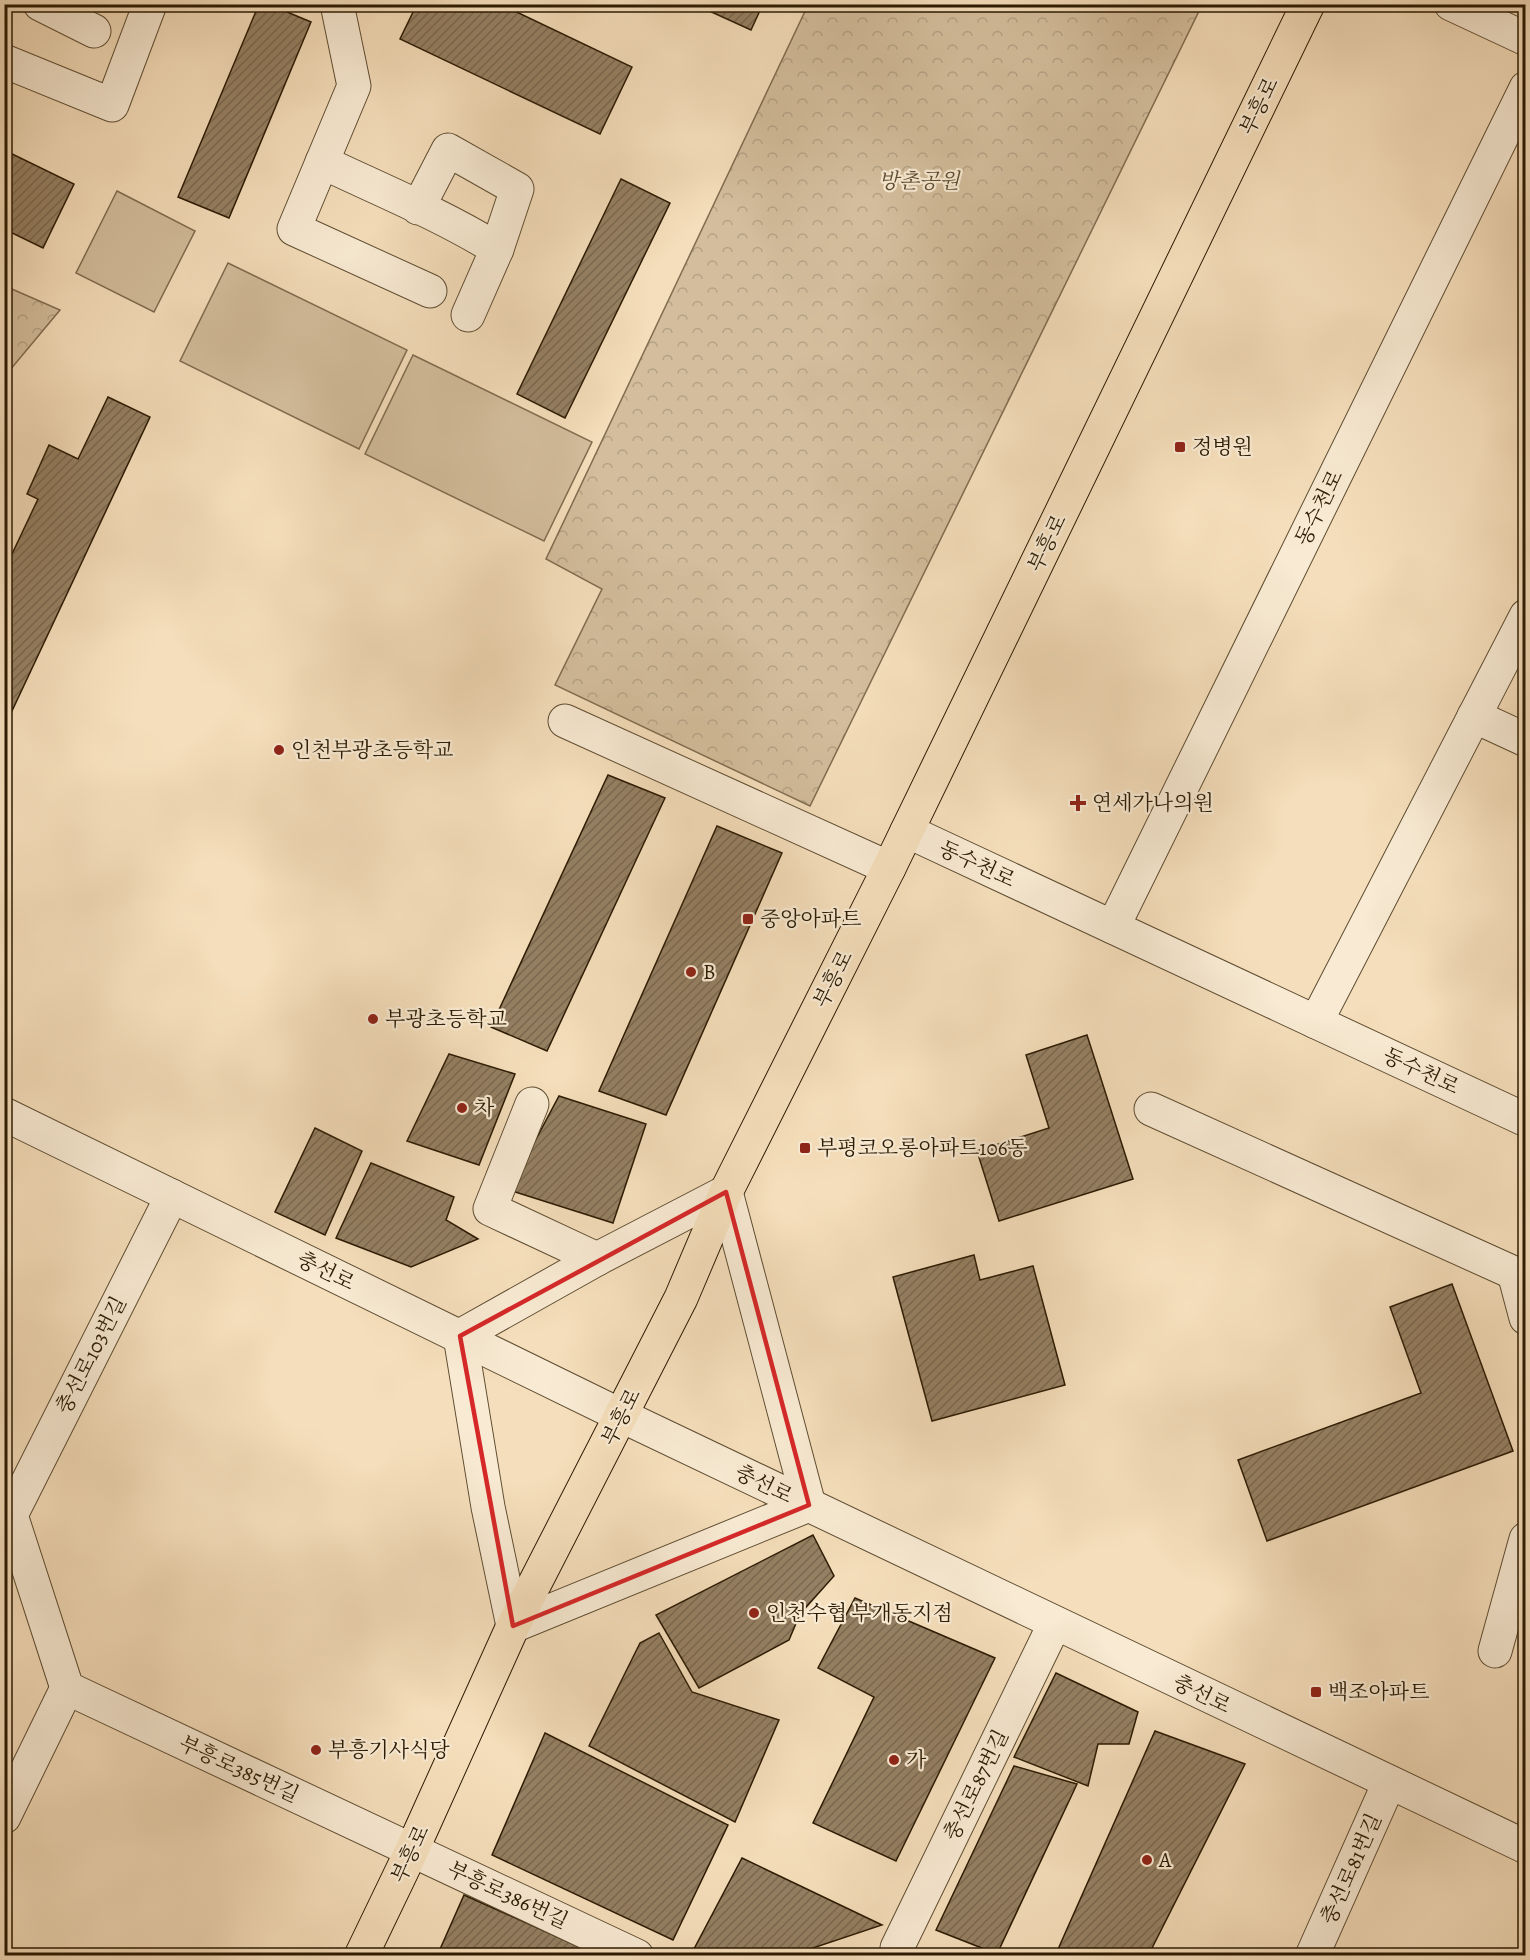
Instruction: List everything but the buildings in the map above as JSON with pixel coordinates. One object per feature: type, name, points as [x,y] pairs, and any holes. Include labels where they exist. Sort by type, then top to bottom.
[{"type":"main road","name":"부흥로","points":[[361,1956],[412,1850],[513,1626],[681,1298],[726,1192],[889,868],[1308,4]]},
{"type":"street","points":[[40,4],[94,31]]},
{"type":"street","points":[[4,61],[112,105],[150,4]]},
{"type":"street","points":[[337,4],[354,86],[294,229],[430,291]]},
{"type":"street","points":[[1451,4],[1526,39]]},
{"type":"street","name":"동수천로","points":[[1113,927],[1526,88]]},
{"type":"street","points":[[418,208],[448,150],[517,189],[497,249],[468,315]]},
{"type":"street","points":[[322,162],[497,249]]},
{"type":"street","points":[[1316,1022],[1526,616]]},
{"type":"street","points":[[1474,716],[1526,740]]},
{"type":"street","points":[[565,721],[889,868]]},
{"type":"street","name":"동수천로","points":[[907,831],[1526,1120]]},
{"type":"street","points":[[532,1104],[490,1209],[597,1259]]},
{"type":"street","points":[[1151,1109],[1520,1278],[1526,1318]]},
{"type":"street","name":"충선로","points":[[4,1114],[622,1416],[1526,1847]]},
{"type":"street","points":[[726,1192],[809,1505],[513,1626],[488,1507],[460,1336],[597,1259],[726,1192]]},
{"type":"street","name":"충선로103번길","points":[[8,1514],[172,1196]]},
{"type":"street","points":[[4,1817],[67,1688],[8,1514]]},
{"type":"street","points":[[1495,1651],[1526,1539]]},
{"type":"street","name":"충선로87번길","points":[[895,1953],[1055,1623]]},
{"type":"street","name":"부흥로385번길","points":[[67,1688],[412,1850]]},
{"type":"street","name":"충선로81번길","points":[[1312,1956],[1389,1783]]},
{"type":"street","name":"부흥로386번길","points":[[412,1850],[637,1956]]},
{"type":"highlighted area","points":[[726,1192],[809,1505],[513,1626],[460,1336]]},
{"type":"green space","name":"방촌공원","points":[[808,5],[1202,5],[810,806],[555,685],[602,589],[546,559]]},
{"type":"green space","points":[[117,191],[195,231],[154,312],[76,273]]},
{"type":"green space","points":[[228,263],[407,350],[359,449],[180,361]]},
{"type":"green space","points":[[5,286],[60,310],[5,376]]},
{"type":"green space","points":[[413,355],[592,442],[544,541],[365,454]]},
{"type":"place","name":"정병원","points":[[1180,447]]},
{"type":"place","name":"인천부광초등학교","points":[[279,750]]},
{"type":"place","name":"연세가나의원","points":[[1078,803]]},
{"type":"place","name":"중앙아파트","points":[[748,919]]},
{"type":"place","name":"B","points":[[691,972]]},
{"type":"place","name":"부광초등학교","points":[[373,1019]]},
{"type":"place","name":"차","points":[[462,1108]]},
{"type":"place","name":"부평코오롱아파트106동","points":[[805,1148]]},
{"type":"place","name":"인천수협 부개동지점","points":[[754,1613]]},
{"type":"place","name":"백조아파트","points":[[1316,1692]]},
{"type":"place","name":"부흥기사식당","points":[[316,1750]]},
{"type":"place","name":"가","points":[[894,1760]]},
{"type":"place","name":"A","points":[[1147,1860]]}]
